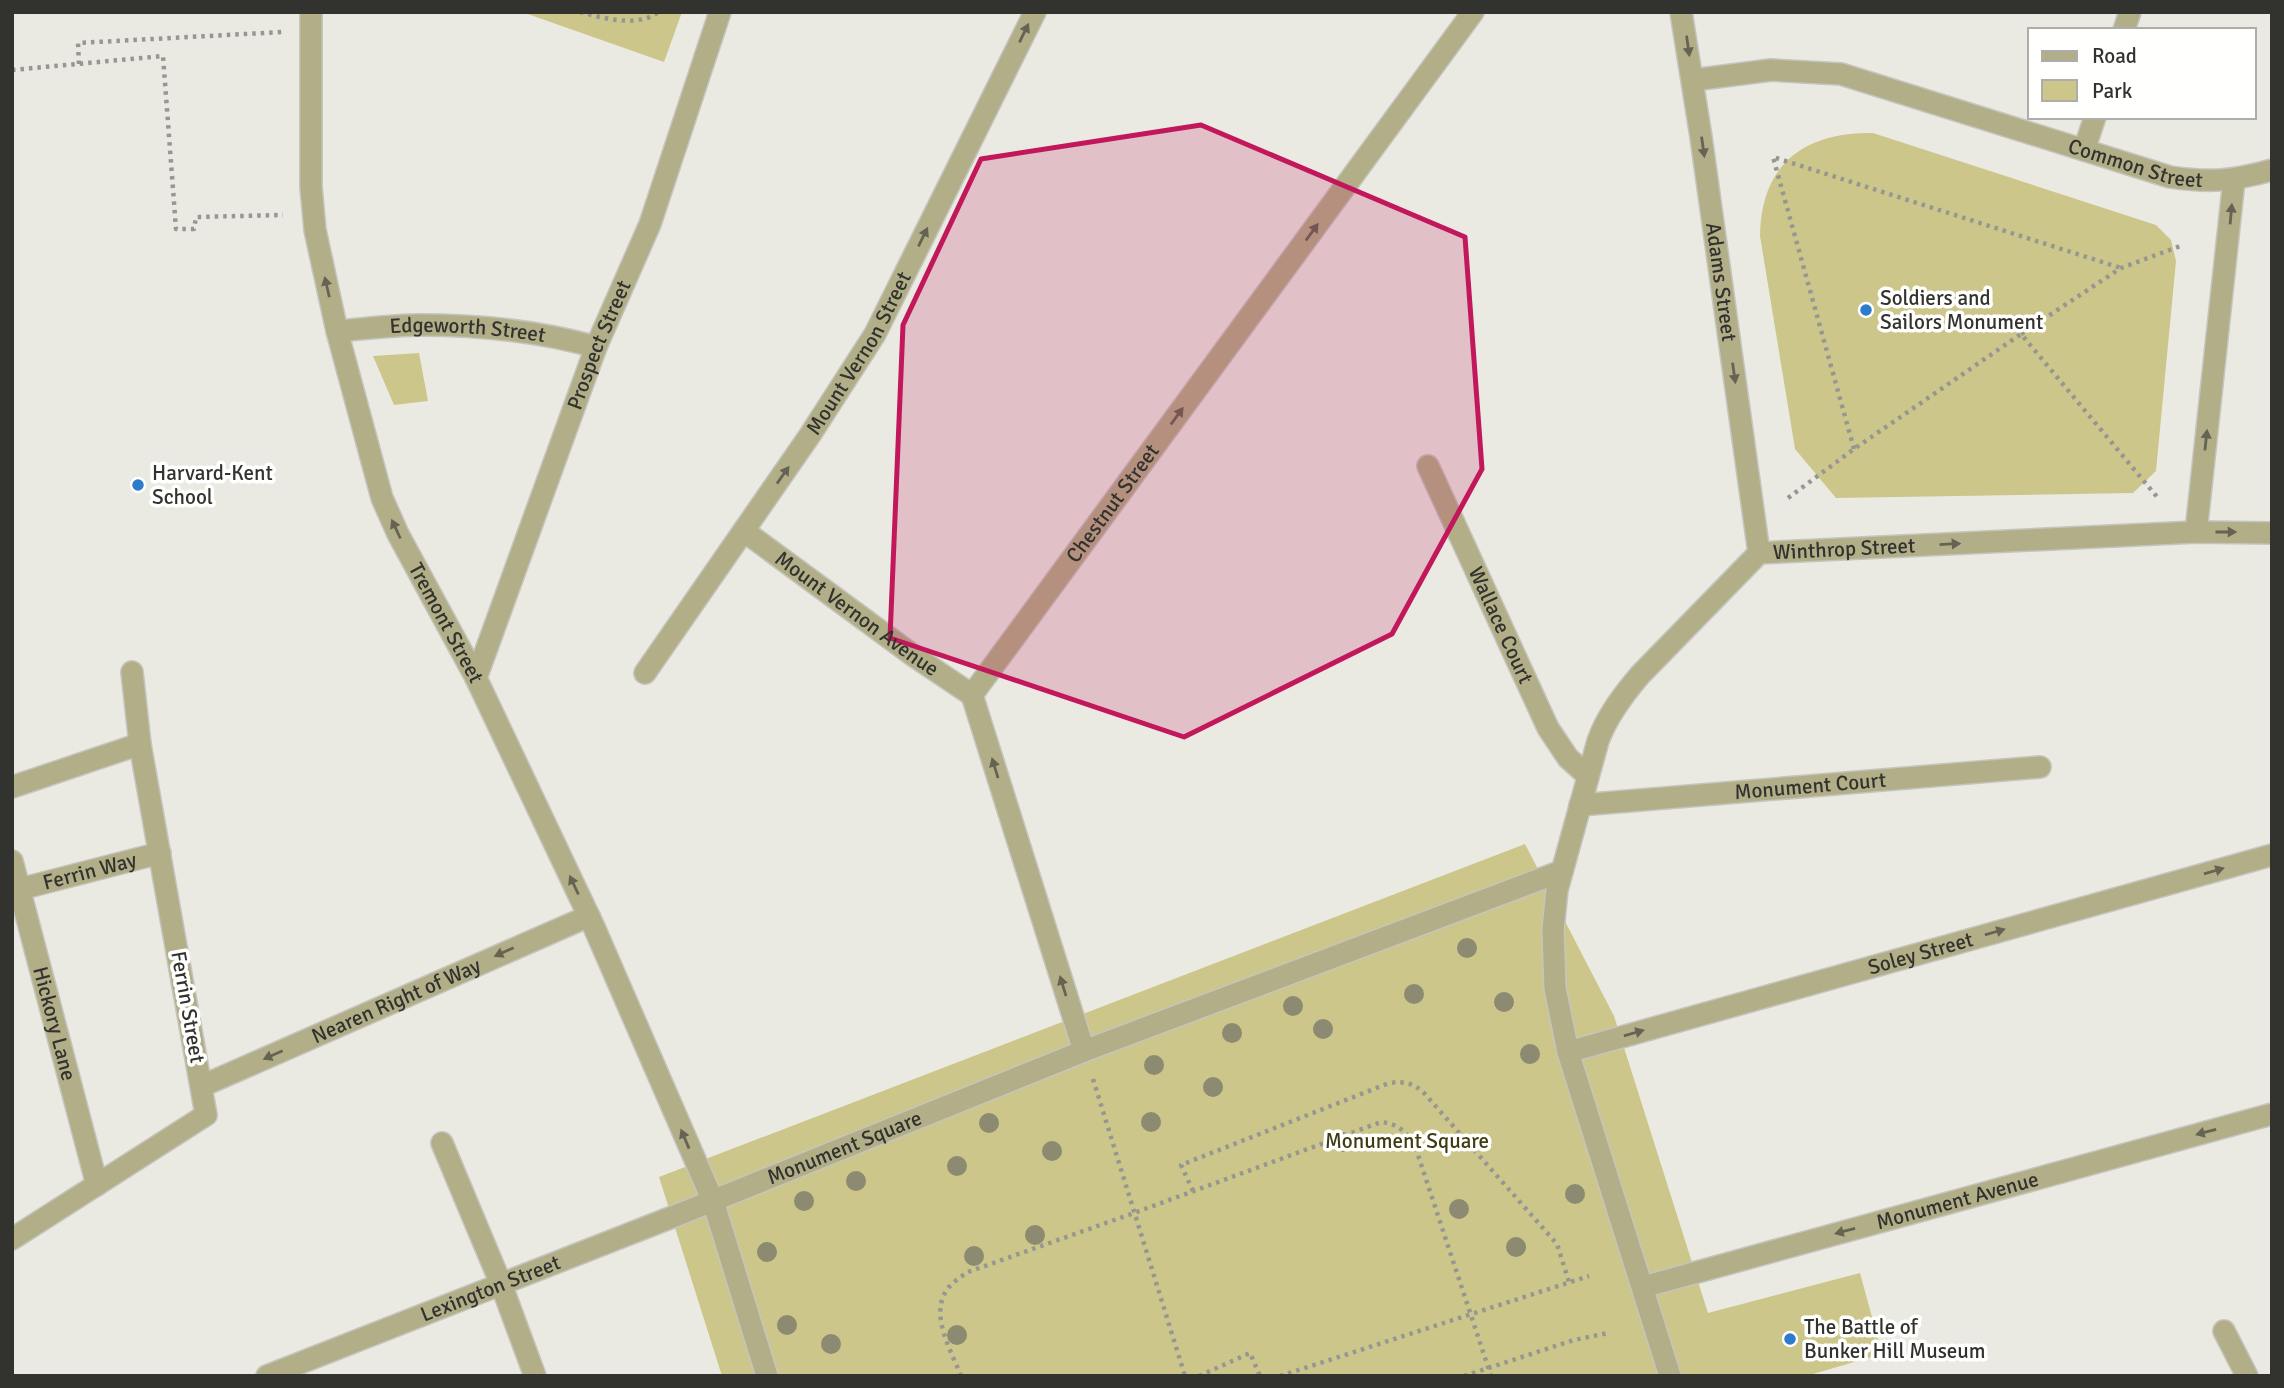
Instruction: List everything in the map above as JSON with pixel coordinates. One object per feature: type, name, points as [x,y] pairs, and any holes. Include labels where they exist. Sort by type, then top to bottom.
[{"type":"street","name":"Tremont Street","points":[[310,12],[311,187],[315,229],[337,331],[382,498],[398,534],[476,678],[589,916],[712,1201]]},
{"type":"street","name":"Prospect Street","points":[[476,678],[596,347],[650,224],[720,12]]},
{"type":"street","name":"Mount Vernon Street","points":[[645,673],[810,435],[875,334],[1035,12]]},
{"type":"street","name":"Chestnut Street","points":[[972,695],[1473,12]]},
{"type":"street","name":"Adams Street","points":[[1681,12],[1693,80],[1759,553]]},
{"type":"street","name":"Common Street","points":[[1693,80],[1771,70],[1841,74],[2170,177],[2202,182],[2234,180],[2272,170]]},
{"type":"street","points":[[2084,150],[2094,119]]},
{"type":"street","points":[[2196,532],[2234,180]]},
{"type":"street","name":"Edgeworth Street","points":[[337,331],[418,324],[551,335],[596,347]]},
{"type":"street","name":"Wallace Court","points":[[1428,466],[1548,727],[1568,758],[1588,776]]},
{"type":"street","name":"Mount Vernon Avenue","points":[[744,531],[914,656],[972,695]]},
{"type":"street","name":"Winthrop Street","points":[[1562,871],[1602,730],[1640,675],[1759,553],[2196,532],[2272,533]]},
{"type":"street","name":"Ferrin Street","points":[[12,1240],[206,1115],[140,744],[132,672]]},
{"type":"street","points":[[972,695],[1084,1051]]},
{"type":"street","points":[[12,787],[140,744]]},
{"type":"street","name":"Monument Court","points":[[1580,805],[2040,767]]},
{"type":"street","name":"Ferrin Way","points":[[20,889],[160,853]]},
{"type":"street","name":"Soley Street","points":[[1568,1052],[2272,855]]},
{"type":"street","name":"Hickory Lane","points":[[12,860],[97,1185]]},
{"type":"street","points":[[1562,871],[1555,909],[1553,948],[1555,988],[1568,1052],[1670,1376]]},
{"type":"street","name":"Monument Square","points":[[712,1201],[1084,1051],[1562,871]]},
{"type":"street","name":"Nearen Right of Way","points":[[202,1086],[589,916]]},
{"type":"street","name":"Monument Avenue","points":[[1643,1287],[2272,1114]]},
{"type":"street","points":[[442,1143],[501,1284],[535,1376]]},
{"type":"street","points":[[712,1201],[767,1376]]},
{"type":"street","name":"Lexington Street","points":[[267,1376],[712,1201]]},
{"type":"street","points":[[2224,1331],[2246,1376]]},
{"type":"path","points":[[580,12],[602,18],[629,20],[652,17],[658,12]]},
{"type":"path","points":[[79,64],[78,43],[283,32]]},
{"type":"path","points":[[12,70],[163,56],[176,229],[194,229],[196,217],[283,215]]},
{"type":"path","points":[[1854,449],[1773,157],[2121,268]]},
{"type":"path","points":[[1788,498],[1854,449],[2121,268],[2183,245]]},
{"type":"path","points":[[2021,334],[2158,498]]},
{"type":"path","points":[[1084,1051],[1185,1376]]},
{"type":"path","points":[[1192,1191],[1181,1165],[1389,1083],[1404,1082],[1424,1093],[1557,1244],[1569,1282]]},
{"type":"path","points":[[961,1376],[940,1316],[943,1295],[954,1282],[968,1272],[1381,1122],[1391,1123],[1408,1134],[1415,1146],[1491,1376]]},
{"type":"path","points":[[1280,1376],[1589,1276]]},
{"type":"path","points":[[1464,1376],[1574,1340],[1608,1334]]},
{"type":"path","points":[[1199,1376],[1250,1353],[1260,1376]]},
{"type":"highlighted area","points":[[1201,125],[1465,237],[1482,469],[1392,634],[1184,737],[890,638],[903,325],[981,159]]},
{"type":"green space","points":[[522,12],[682,12],[664,62]]},
{"type":"green space","points":[[1873,133],[2156,225],[2171,240],[2176,261],[2156,471],[2133,493],[1836,498],[1795,449],[1760,236],[1762,211],[1768,189],[1791,157],[1807,146],[1826,139],[1848,134]]},
{"type":"green space","points":[[419,353],[428,401],[394,405],[373,356]]},
{"type":"green space","name":"Monument Square","points":[[1525,844],[1614,1016],[1708,1313],[1860,1273],[1882,1354],[1806,1376],[722,1376],[659,1177]]},
{"type":"place","name":"Soldiers and Sailors Monument","points":[[1866,310]]},
{"type":"place","name":"Harvard-Kent School","points":[[138,485]]},
{"type":"place","name":"The Battle of Bunker Hill Museum","points":[[1790,1339]]}]
